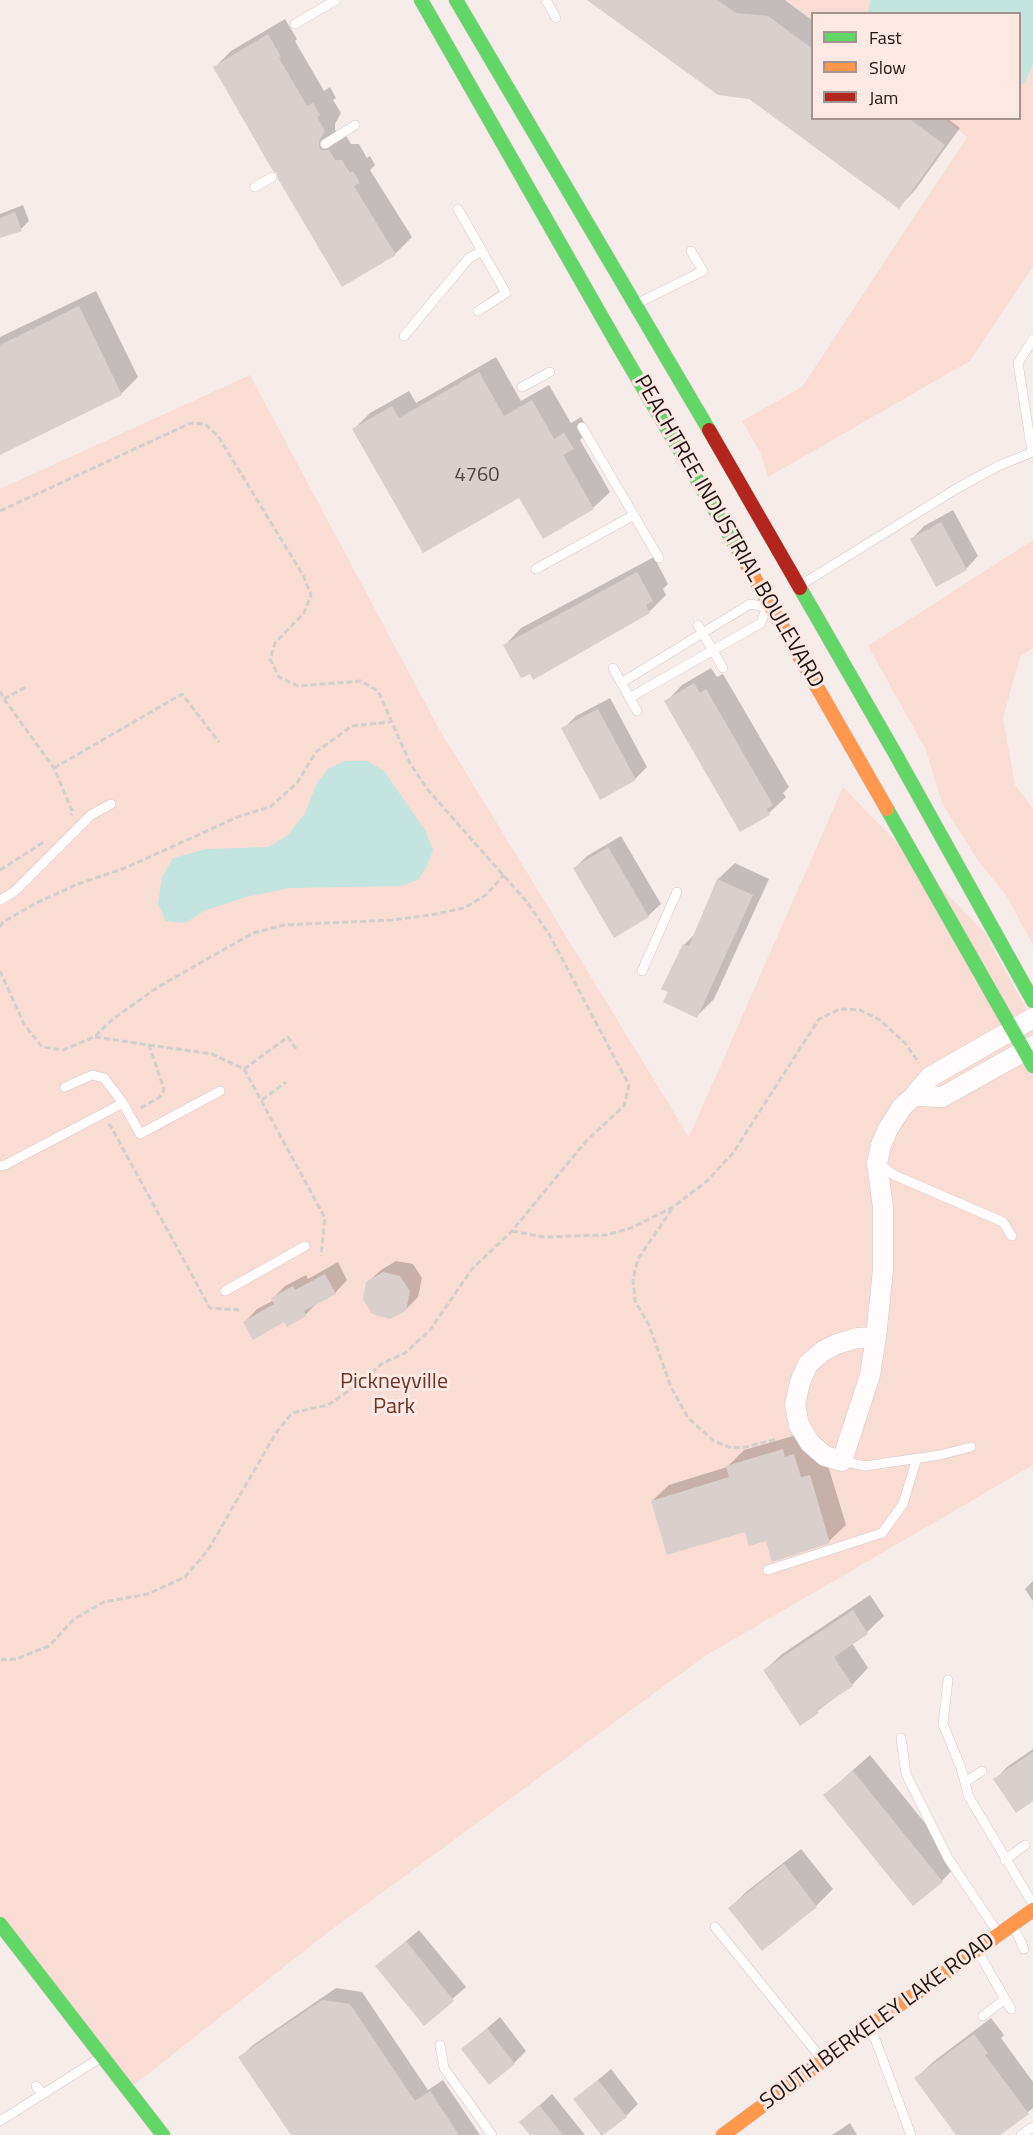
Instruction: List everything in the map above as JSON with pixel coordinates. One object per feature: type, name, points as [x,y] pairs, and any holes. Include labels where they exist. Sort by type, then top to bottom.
[{"type":"main road","name":"PEACHTREE INDUSTRIAL BOULEVARD","points":[[421,0],[615,340],[773,604],[1030,1054]]},
{"type":"main road","name":"PEACHTREE INDUSTRIAL BOULEVARD","points":[[456,0],[724,456],[794,589],[891,746],[1033,1001]]},
{"type":"main road","name":"SOUTH BERKELEY LAKE ROAD","points":[[723,2135],[870,2026],[1033,1910]]},
{"type":"main road","points":[[0,1924],[163,2135]]},
{"type":"street","points":[[876,1338],[857,1338],[823,1351],[808,1364],[800,1382],[795,1405],[799,1425],[810,1443],[825,1456],[842,1461],[870,1376],[876,1338],[884,1270],[883,1208],[877,1163],[888,1129],[902,1107],[930,1077],[1033,1018]]},
{"type":"street","points":[[914,1096],[942,1097],[1030,1054]]},
{"type":"lane","points":[[296,24],[336,0]]},
{"type":"lane","points":[[546,0],[555,18]]},
{"type":"lane","points":[[326,144],[355,125]]},
{"type":"lane","points":[[255,187],[272,177]]},
{"type":"lane","points":[[458,209],[506,293],[478,311]]},
{"type":"lane","points":[[404,336],[469,258],[482,251]]},
{"type":"lane","points":[[634,305],[704,271],[691,251]]},
{"type":"lane","points":[[794,589],[956,489],[998,466],[1032,452],[1018,363],[1033,339]]},
{"type":"lane","points":[[522,387],[550,372]]},
{"type":"lane","points":[[582,427],[659,558]]},
{"type":"lane","points":[[536,569],[633,515]]},
{"type":"lane","points":[[621,683],[700,629],[750,604],[773,604]]},
{"type":"lane","points":[[629,698],[761,623],[773,604]]},
{"type":"lane","points":[[700,629],[723,668]]},
{"type":"lane","points":[[613,668],[637,711]]},
{"type":"lane","points":[[0,900],[14,892],[91,815],[111,804]]},
{"type":"lane","points":[[642,971],[677,892]]},
{"type":"lane","points":[[65,1087],[92,1075],[104,1078],[123,1103],[140,1134],[220,1091]]},
{"type":"lane","points":[[0,1166],[123,1103]]},
{"type":"lane","points":[[877,1163],[894,1175],[1003,1222],[1012,1236]]},
{"type":"lane","points":[[225,1291],[305,1246]]},
{"type":"lane","points":[[842,1461],[865,1466],[971,1447]]},
{"type":"lane","points":[[768,1570],[882,1533],[903,1504],[917,1458]]},
{"type":"lane","points":[[948,1680],[943,1724],[961,1768],[969,1797],[1033,1904]]},
{"type":"lane","points":[[901,1738],[906,1774],[948,1858],[999,1935]]},
{"type":"lane","points":[[965,1782],[982,1771]]},
{"type":"lane","points":[[1005,1860],[1025,1845]]},
{"type":"lane","points":[[1013,1924],[1024,1948]]},
{"type":"lane","points":[[715,1927],[824,2061]]},
{"type":"lane","points":[[978,1950],[1011,2009]]},
{"type":"lane","points":[[983,2016],[1005,1999]]},
{"type":"lane","points":[[870,2026],[911,2135]]},
{"type":"lane","points":[[440,2044],[444,2068],[492,2135]]},
{"type":"lane","points":[[0,2121],[102,2057]]},
{"type":"lane","points":[[36,2086],[43,2094]]},
{"type":"lane","points":[[1021,2135],[1033,2127]]},
{"type":"path","points":[[0,511],[191,423],[205,424],[218,436],[303,575],[311,595],[304,613],[275,643],[270,659],[279,677],[298,686],[361,681],[378,691],[410,763],[427,789],[527,902],[549,934],[629,1084],[624,1106],[587,1140],[512,1231],[472,1269],[430,1330],[405,1353],[382,1363],[328,1405],[292,1413],[276,1433],[208,1550],[185,1577],[148,1594],[104,1602],[74,1618],[50,1646],[16,1659],[0,1660]]},
{"type":"path","points":[[4,699],[26,687]]},
{"type":"path","points":[[0,691],[54,768],[73,813]]},
{"type":"path","points":[[54,768],[182,694],[219,742]]},
{"type":"path","points":[[0,927],[3,922],[46,898],[125,868],[240,816],[270,807],[297,783],[316,752],[352,726],[390,722]]},
{"type":"path","points":[[0,870],[45,842]]},
{"type":"path","points":[[0,971],[24,1024],[42,1047],[63,1050],[94,1037],[113,1019],[158,987],[253,933],[284,925],[392,920],[464,908],[486,895],[504,875]]},
{"type":"path","points":[[512,1231],[544,1237],[606,1235],[631,1228],[673,1207],[707,1181],[733,1154],[819,1019],[840,1009],[860,1010],[880,1020],[906,1044],[922,1067]]},
{"type":"path","points":[[94,1037],[212,1054],[244,1069],[325,1218],[321,1256]]},
{"type":"path","points":[[244,1069],[288,1037],[296,1049]]},
{"type":"path","points":[[135,1112],[160,1097],[164,1089],[149,1046]]},
{"type":"path","points":[[262,1100],[286,1082]]},
{"type":"path","points":[[110,1125],[210,1308],[239,1310]]},
{"type":"path","points":[[673,1207],[638,1259],[633,1279],[635,1301],[649,1325],[671,1387],[688,1418],[714,1441],[731,1448],[746,1447],[777,1439]]},
{"type":"green space","points":[[779,0],[870,0],[868,12],[811,12],[811,19],[788,1]]},
{"type":"green space","points":[[1033,65],[1033,266],[970,361],[768,477],[760,452],[742,421],[802,387],[967,137],[944,120],[1021,120],[1021,85],[1025,82]]},
{"type":"green space","name":"Pickneyville Park","points":[[250,375],[438,727],[689,1137],[843,787],[984,932],[1033,1021],[1033,1465],[705,1656],[327,1933],[134,2085],[0,1914],[0,489]]},
{"type":"green space","points":[[1033,540],[1033,648],[1020,657],[1003,718],[1015,785],[1033,808],[1033,945],[1006,895],[978,861],[942,803],[926,750],[868,646]]},
{"type":"water","points":[[870,0],[1033,0],[1033,65],[1025,82],[1021,85],[1021,12],[868,12]]},
{"type":"water","points":[[345,761],[367,761],[384,771],[425,830],[433,850],[418,880],[401,886],[290,888],[246,897],[204,911],[185,923],[166,921],[158,904],[162,877],[173,858],[206,849],[268,847],[288,835],[305,813],[317,783],[328,769]]},
{"type":"building","points":[[587,0],[718,0],[736,13],[768,16],[811,48],[811,120],[911,120],[945,145],[899,209],[749,99],[718,95]]},
{"type":"building","points":[[268,34],[307,106],[313,103],[320,115],[317,117],[325,131],[319,141],[319,147],[322,150],[329,150],[335,160],[342,160],[350,173],[353,171],[360,183],[354,186],[396,255],[342,287],[213,67]]},
{"type":"building","points":[[15,212],[22,231],[0,238],[0,218]]},
{"type":"building","points":[[79,306],[122,395],[0,455],[0,345]]},
{"type":"building","points":[[479,372],[504,416],[532,400],[554,439],[564,433],[574,449],[563,455],[594,509],[543,539],[519,498],[423,553],[352,429],[392,406],[399,418]]},
{"type":"building","points":[[941,522],[967,570],[936,587],[910,539]]},
{"type":"building","points":[[637,572],[653,601],[646,605],[650,613],[533,680],[530,674],[521,678],[503,645]]},
{"type":"building","points":[[694,683],[700,693],[706,689],[773,805],[767,809],[770,815],[740,832],[664,701]]},
{"type":"building","points":[[598,709],[636,780],[600,800],[561,728]]},
{"type":"building","points":[[608,847],[649,917],[614,938],[573,868]]},
{"type":"building","points":[[717,879],[753,895],[697,1018],[663,1002],[668,992],[661,989],[683,944],[689,946]]},
{"type":"building","points":[[383,1272],[400,1276],[410,1291],[406,1311],[390,1319],[372,1314],[363,1299],[366,1282]]},
{"type":"building","points":[[325,1274],[336,1294],[304,1311],[306,1316],[287,1327],[284,1322],[253,1340],[243,1322],[274,1304],[271,1298],[293,1286],[295,1290]]},
{"type":"building","points":[[783,1449],[785,1457],[794,1454],[801,1477],[810,1475],[830,1543],[772,1562],[766,1541],[749,1546],[745,1532],[667,1555],[651,1501],[729,1477],[726,1466]]},
{"type":"building","points":[[853,1610],[868,1634],[834,1657],[853,1686],[817,1710],[819,1713],[800,1726],[763,1670]]},
{"type":"building","points":[[1033,1752],[1033,1801],[1016,1813],[993,1779]]},
{"type":"building","points":[[853,1771],[943,1882],[913,1906],[823,1795]]},
{"type":"building","points":[[784,1864],[817,1907],[762,1951],[728,1908]]},
{"type":"building","points":[[406,1941],[454,2001],[424,2026],[375,1966]]},
{"type":"building","points":[[322,2000],[350,2004],[415,2101],[430,2091],[459,2135],[291,2135],[238,2057]]},
{"type":"building","points":[[487,2028],[515,2064],[489,2085],[461,2049]]},
{"type":"building","points":[[974,2034],[988,2053],[985,2055],[1029,2114],[1000,2135],[956,2135],[914,2078]]},
{"type":"building","points":[[598,2080],[627,2117],[603,2135],[573,2099]]},
{"type":"building","points":[[539,2105],[563,2135],[530,2135],[519,2122]]},
{"type":"traffic: fast","points":[[421,0],[615,340],[747,565]]},
{"type":"traffic: fast","points":[[456,0],[709,430]]},
{"type":"traffic: fast","points":[[800,588],[1033,1001]]},
{"type":"traffic: fast","points":[[887,809],[1033,1066]]},
{"type":"traffic: fast","points":[[0,1924],[163,2135]]},
{"type":"traffic: slow","points":[[747,565],[887,809]]},
{"type":"traffic: slow","points":[[723,2135],[870,2026],[1033,1910]]},
{"type":"traffic: jam","points":[[709,430],[800,588]]}]
